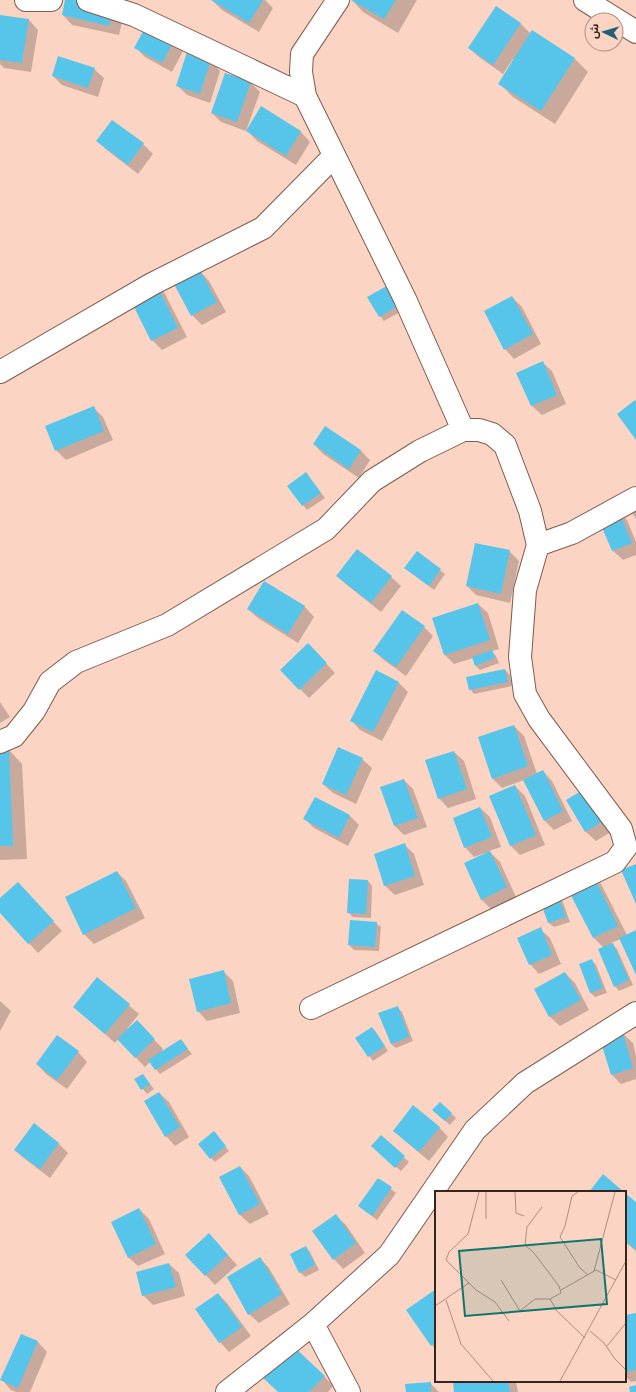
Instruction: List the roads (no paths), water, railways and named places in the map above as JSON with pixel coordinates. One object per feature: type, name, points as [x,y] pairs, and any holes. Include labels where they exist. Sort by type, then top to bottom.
[{"type":"main road","points":[[26,0],[51,0]]},
{"type":"main road","points":[[88,0],[134,15],[305,96]]},
{"type":"main road","points":[[338,0],[302,54],[301,72],[305,96],[405,300],[463,430]]},
{"type":"main road","points":[[585,0],[636,32]]},
{"type":"main road","points":[[0,372],[152,284],[263,228],[334,156]]},
{"type":"main road","points":[[0,742],[14,736],[34,711],[50,682],[76,662],[167,625],[326,529],[372,481],[420,450],[463,430],[479,430],[492,434],[505,445],[530,511],[538,545],[525,590],[520,657],[525,694],[539,719],[621,829],[626,846],[615,862],[311,1008]]},
{"type":"main road","points":[[538,545],[572,533],[636,498]]},
{"type":"main road","points":[[228,1392],[313,1324],[389,1255],[475,1130],[525,1083],[636,1014]]},
{"type":"main road","points":[[313,1324],[349,1392]]}]
